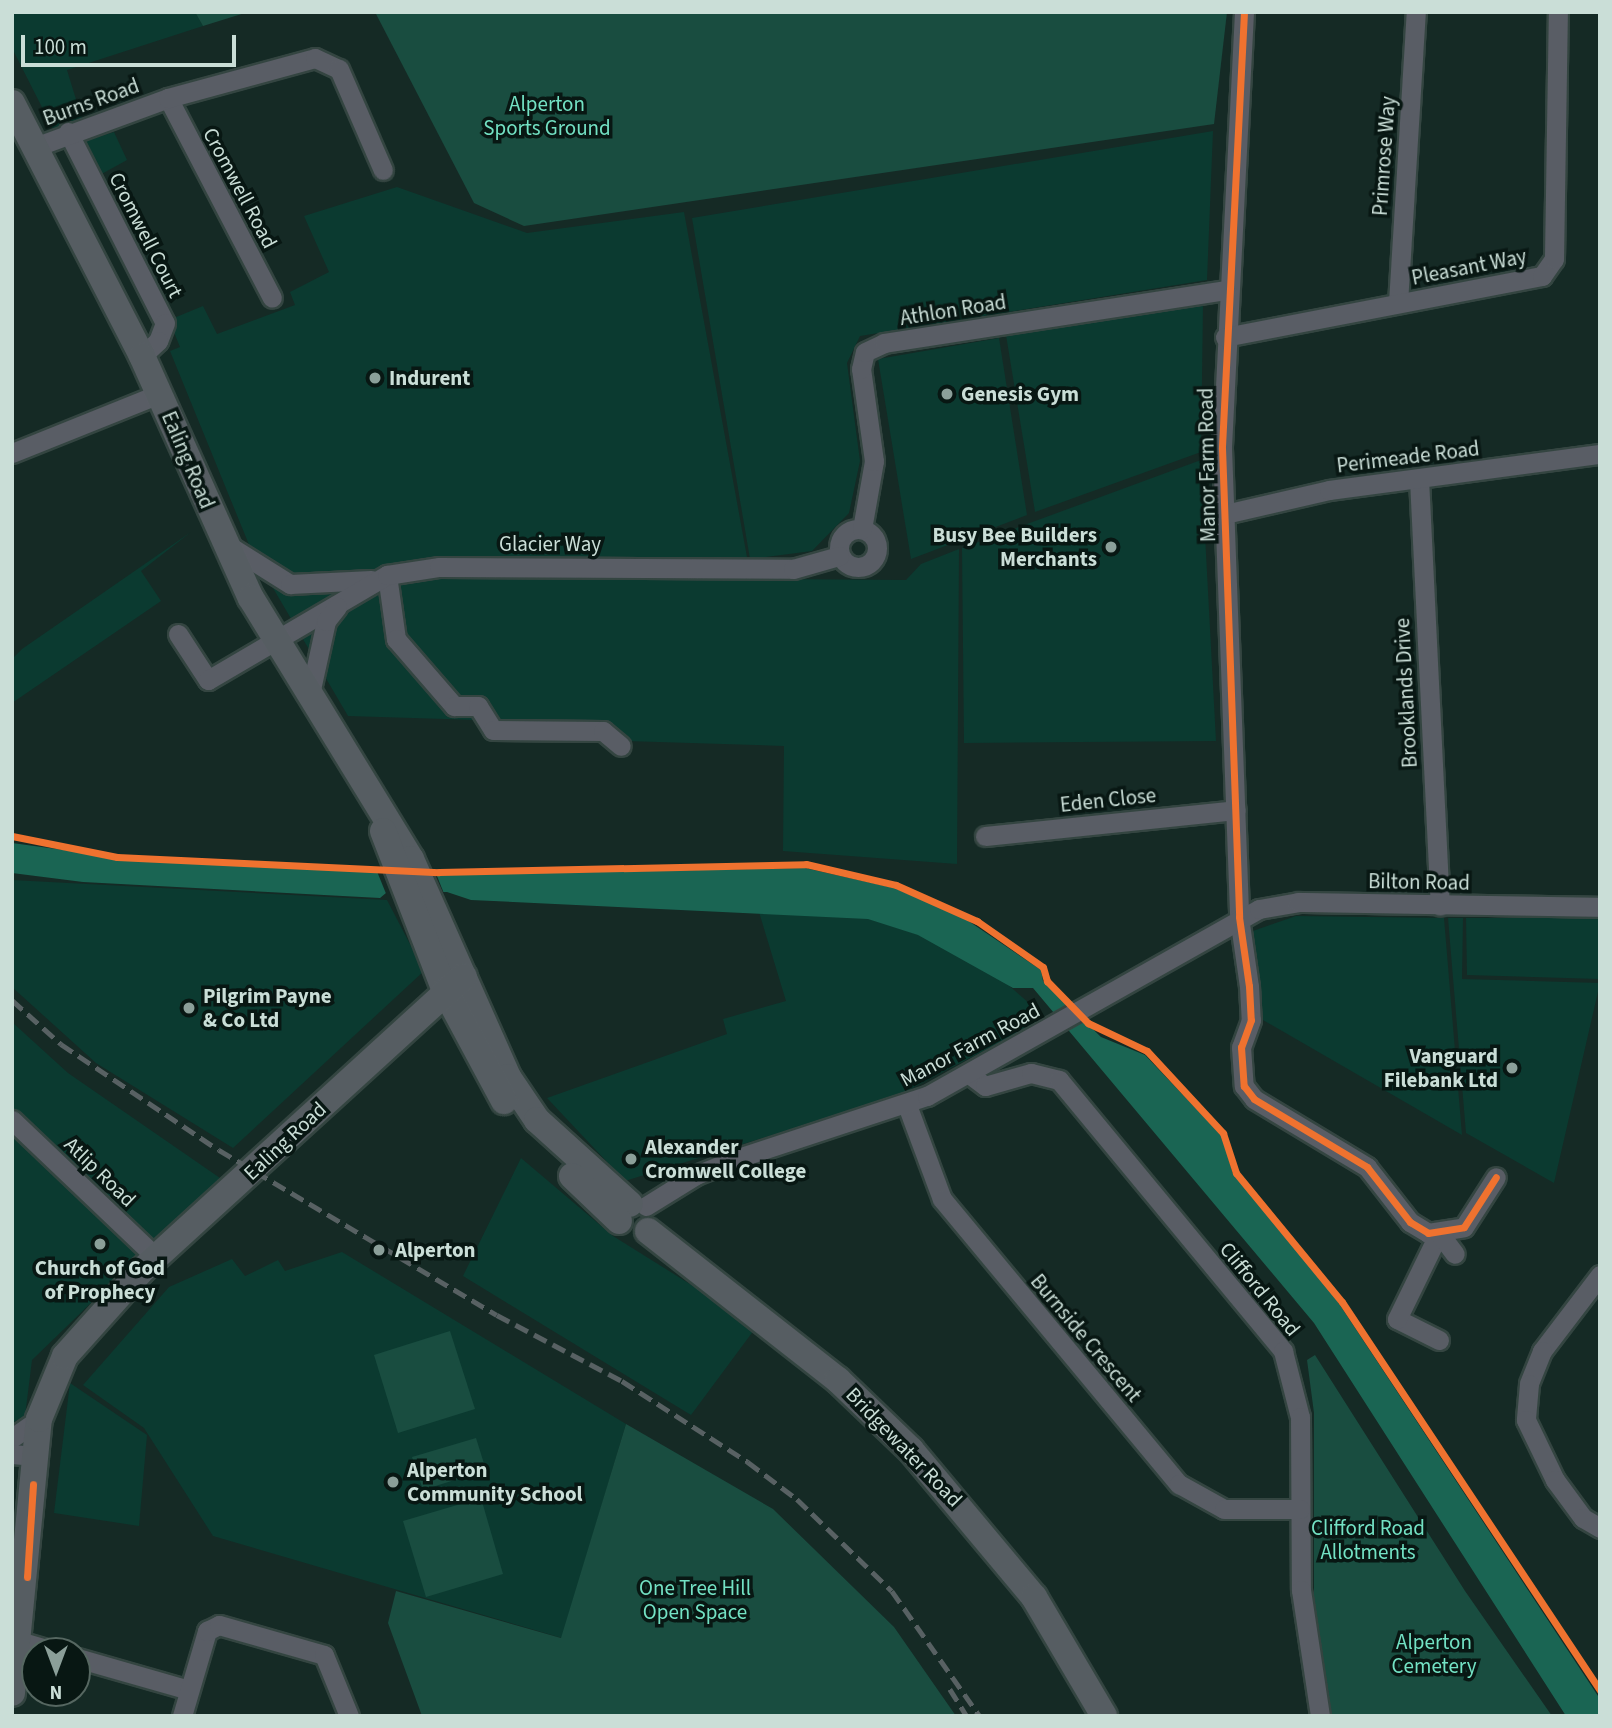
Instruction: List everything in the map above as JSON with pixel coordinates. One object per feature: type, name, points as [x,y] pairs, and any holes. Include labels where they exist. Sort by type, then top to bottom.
[{"type":"main road","name":"Ealing Road","points":[[12,103],[142,356],[223,540],[278,642],[378,809],[455,984]]},
{"type":"main road","name":"Ealing Road","points":[[419,900],[440,930],[455,984]]},
{"type":"main road","name":"Ealing Road","points":[[22,1637],[27,1577],[23,1455],[65,1356],[156,1257],[455,984]]},
{"type":"main road","name":"Bridgewater Road","points":[[455,984],[494,1088],[522,1125],[838,1380],[911,1450],[1034,1597],[1104,1716]]},
{"type":"main road","points":[[12,1693],[21,1647]]},
{"type":"street","name":"Manor Farm Road","points":[[636,1215],[695,1175],[741,1157],[906,1105],[969,1074],[1036,1038],[1239,917],[1224,514],[1227,290],[1244,12]]},
{"type":"street","name":"Primrose Way","points":[[1398,303],[1416,12]]},
{"type":"street","name":"Pleasant Way","points":[[1226,338],[1532,279],[1550,267],[1558,12]]},
{"type":"street","name":"Burns Road","points":[[35,147],[68,132],[167,99],[305,59],[324,60],[339,69],[383,170]]},
{"type":"street","name":"Cromwell Road","points":[[167,99],[272,298]]},
{"type":"street","name":"Cromwell Court","points":[[68,132],[165,323],[142,356]]},
{"type":"street","name":"Athlon Road","points":[[862,529],[874,461],[861,369],[865,352],[884,344],[1227,290]]},
{"type":"street","points":[[12,453],[159,394]]},
{"type":"street","name":"Perimeade Road","points":[[1224,514],[1329,490],[1600,454]]},
{"type":"street","name":"Brooklands Drive","points":[[1419,479],[1440,905]]},
{"type":"street","points":[[862,529],[876,539],[873,561],[860,568],[839,556],[843,534],[862,529]]},
{"type":"street","points":[[223,540],[264,573],[290,584],[383,577],[396,639],[454,706],[478,706],[493,730],[603,731],[621,746]]},
{"type":"street","name":"Glacier Way","points":[[178,634],[208,680],[278,642],[383,577],[439,567],[793,569],[839,556]]},
{"type":"street","points":[[310,694],[326,621],[342,601]]},
{"type":"street","name":"Eden Close","points":[[985,836],[1236,810]]},
{"type":"street","name":"Bilton Road","points":[[1239,917],[1298,902],[1600,908]]},
{"type":"street","points":[[1239,917],[1250,986],[1251,1020],[1241,1047],[1244,1086],[1254,1099],[1367,1167],[1410,1223],[1438,1233],[1455,1254]]},
{"type":"street","name":"Clifford Road","points":[[969,1074],[985,1086],[1031,1073],[1059,1080],[1283,1351],[1300,1417],[1303,1618],[1320,1716]]},
{"type":"street","name":"Burnside Crescent","points":[[906,1105],[942,1199],[1179,1484],[1224,1509],[1300,1509]]},
{"type":"street","name":"Atlip Road","points":[[12,1120],[156,1257]]},
{"type":"street","points":[[1438,1233],[1464,1227],[1485,1185]]},
{"type":"street","points":[[1438,1233],[1397,1319],[1439,1340]]},
{"type":"street","points":[[1600,1275],[1542,1351],[1529,1384],[1526,1420],[1555,1480],[1583,1518],[1600,1528]]},
{"type":"street","points":[[12,1438],[39,1419]]},
{"type":"street","points":[[182,1716],[207,1631],[219,1625],[324,1655],[349,1716]]},
{"type":"street","points":[[91,1662],[189,1690]]},
{"type":"shaded area","points":[[12,12],[195,12],[203,26],[67,70],[82,119],[53,129],[12,48]]},
{"type":"shaded area","points":[[1213,131],[1207,280],[860,336],[847,363],[860,461],[849,513],[812,551],[750,559],[692,218]]},
{"type":"shaded area","points":[[114,132],[127,160],[98,176],[79,143]]},
{"type":"shaded area","points":[[397,187],[527,233],[684,212],[751,579],[906,580],[921,564],[959,549],[957,864],[783,851],[784,746],[626,741],[613,724],[348,716],[252,552],[170,351],[180,347],[169,320],[203,306],[217,334],[295,305],[290,292],[329,272],[304,216]]},
{"type":"shaded area","points":[[1203,304],[1201,452],[1035,512],[1006,335]]},
{"type":"shaded area","points":[[999,338],[1027,515],[911,559],[878,359]]},
{"type":"shaded area","points":[[1201,460],[1216,741],[964,743],[962,548]]},
{"type":"shaded area","points":[[191,532],[141,571],[161,601],[12,703],[12,659],[22,649]]},
{"type":"shaded area","points":[[12,843],[153,862],[438,875],[805,868],[894,888],[961,916],[1041,970],[1043,981],[1101,1037],[1145,1055],[1222,1136],[1233,1174],[1326,1284],[1600,1699],[1600,1716],[1566,1716],[1314,1323],[1033,988],[1013,988],[918,935],[868,919],[471,900],[447,892],[386,893],[380,898],[83,882],[12,873]]},
{"type":"shaded area","points":[[12,880],[387,900],[424,971],[233,1148],[96,1063],[12,987]]},
{"type":"shaded area","points":[[759,912],[862,915],[973,954],[1046,1018],[897,1096],[625,1181],[547,1098],[727,1034],[723,1019],[786,1001]]},
{"type":"shaded area","points":[[1296,916],[1444,918],[1462,1135],[1256,1016],[1253,931]]},
{"type":"shaded area","points":[[1448,918],[1463,918],[1462,979],[1600,983],[1554,1183],[1466,1133]]},
{"type":"shaded area","points":[[1466,918],[1600,918],[1600,979],[1467,975]]},
{"type":"shaded area","points":[[12,1022],[68,1073],[220,1178],[32,1360],[25,1416],[12,1423]]},
{"type":"shaded area","points":[[521,1158],[613,1236],[757,1326],[691,1415],[463,1276]]},
{"type":"shaded area","name":"Alperton Community School","points":[[342,1252],[626,1424],[562,1638],[213,1536],[144,1428],[83,1385],[169,1287],[232,1259],[245,1276],[278,1260],[285,1271]]},
{"type":"shaded area","points":[[70,1383],[147,1435],[139,1526],[54,1513]]},
{"type":"green space","points":[[195,12],[248,12],[203,26]]},
{"type":"green space","name":"Alperton Sports Ground","points":[[375,12],[1227,12],[1214,124],[524,226],[474,203]]},
{"type":"green space","points":[[450,1331],[475,1409],[398,1433],[374,1355]]},
{"type":"green space","points":[[1315,1355],[1465,1591],[1552,1716],[1332,1716],[1314,1598],[1314,1413],[1307,1360]]},
{"type":"green space","name":"One Tree Hill Open Space","points":[[626,1424],[773,1509],[894,1627],[956,1716],[422,1716],[388,1623],[396,1591],[561,1638]]},
{"type":"green space","points":[[476,1438],[486,1470],[423,1490],[412,1457]]},
{"type":"green space","points":[[481,1498],[503,1574],[426,1597],[403,1521]]},
{"type":"pier","points":[[376,869],[435,871],[445,896],[387,896]]},
{"type":"railway","points":[[12,1000],[61,1044],[219,1150],[497,1315],[622,1381],[748,1462],[797,1499],[892,1591],[980,1716]]},
{"type":"railway","points":[[950,1689],[967,1716]]},
{"type":"cycle path","points":[[1244,12],[1222,448],[1239,917],[1251,1020],[1241,1047],[1244,1086],[1254,1099],[1367,1167],[1410,1222],[1428,1233],[1464,1227],[1496,1177]]},
{"type":"cycle path","points":[[12,836],[117,857],[439,872],[806,864],[896,885],[977,921],[1043,967],[1047,981],[1088,1023],[1147,1051],[1223,1133],[1236,1173],[1342,1302],[1600,1691]]},
{"type":"cycle path","points":[[27,1577],[33,1484]]},
{"type":"place","name":"Indurent","points":[[375,378]]},
{"type":"place","name":"Genesis Gym","points":[[947,394]]},
{"type":"place","name":"Busy Bee Builders Merchants","points":[[1111,547]]},
{"type":"place","name":"Pilgrim Payne & Co Ltd","points":[[189,1008]]},
{"type":"place","name":"Vanguard Filebank Ltd","points":[[1512,1068]]},
{"type":"place","name":"Alexander Cromwell College","points":[[631,1159]]},
{"type":"place","name":"Church of God of Prophecy","points":[[100,1244]]},
{"type":"place","name":"Alperton","points":[[379,1250]]},
{"type":"place","name":"Alperton Community School","points":[[393,1482]]},
{"type":"park label","name":"Clifford Road Allotments","points":[[1368,1540]]},
{"type":"park label","name":"Alperton Cemetery","points":[[1434,1654]]}]
